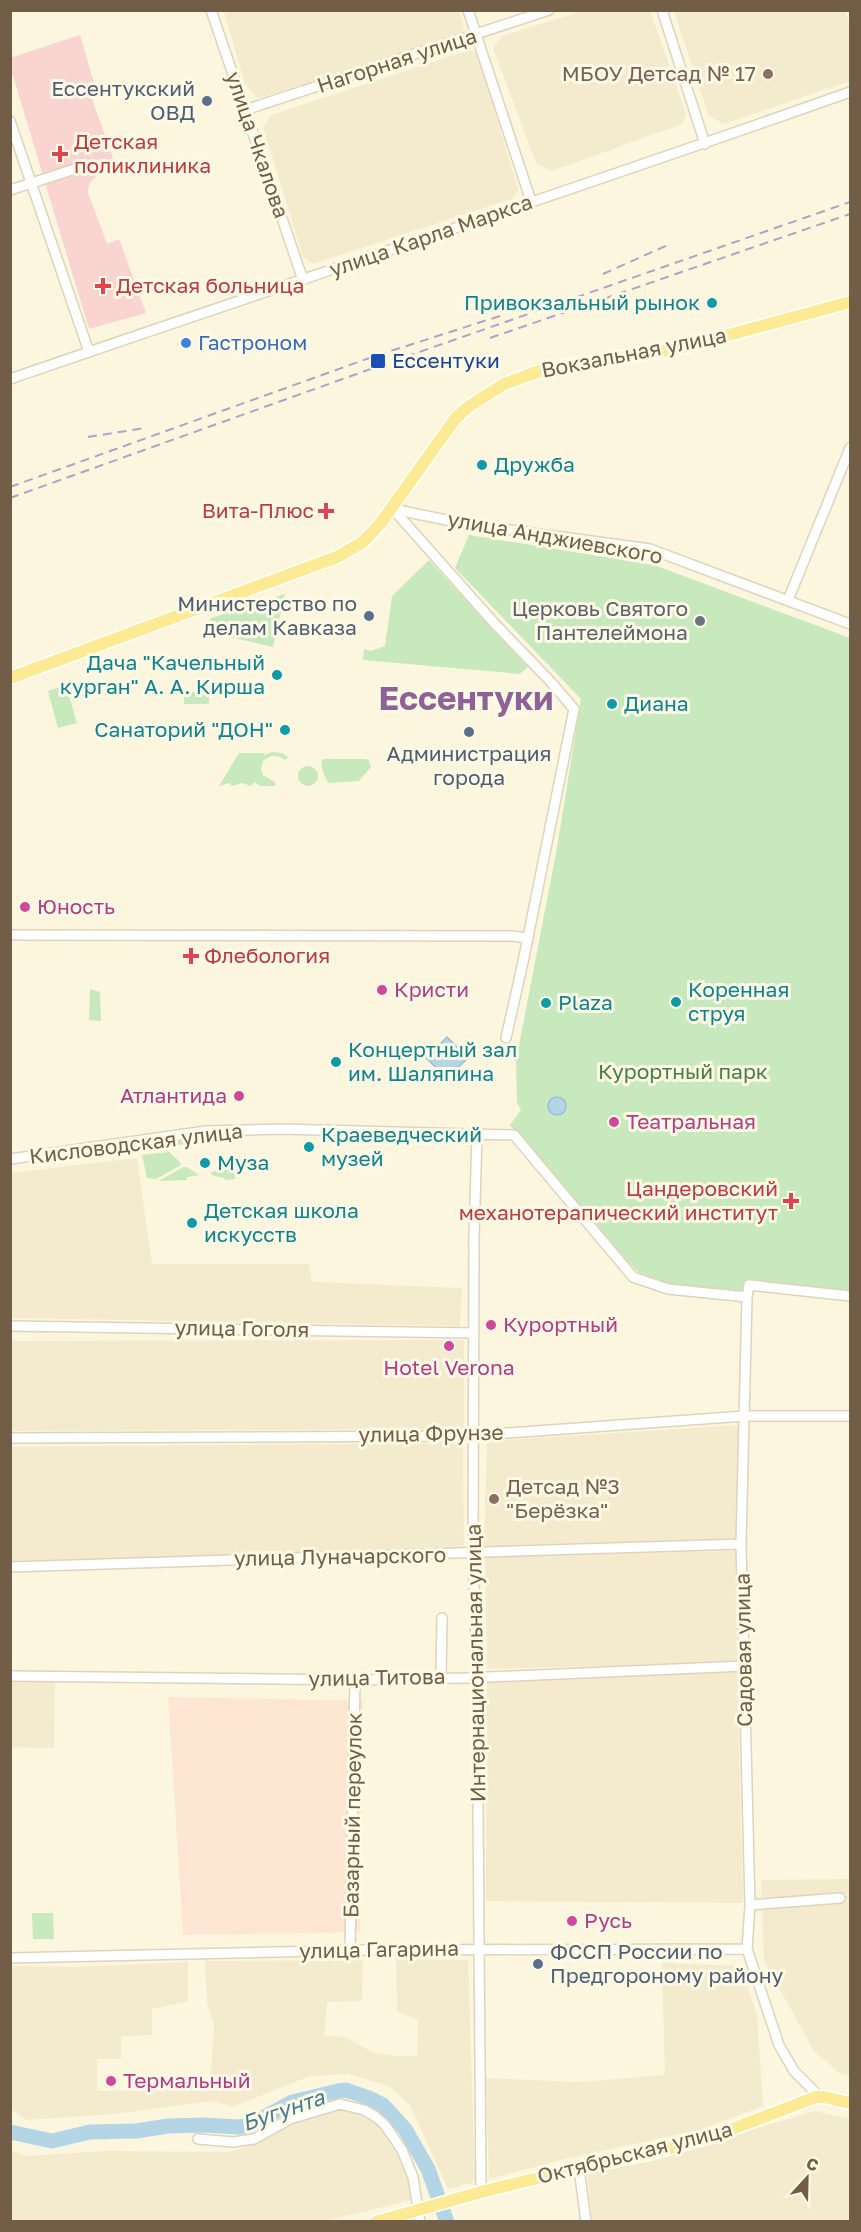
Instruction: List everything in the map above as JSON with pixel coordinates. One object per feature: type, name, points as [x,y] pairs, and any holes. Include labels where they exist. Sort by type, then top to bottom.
[{"type":"main road","name":"Вокзальная улица","points":[[10,678],[337,557],[363,542],[392,508],[455,419],[486,395],[523,376],[568,364],[677,349],[850,302]]},
{"type":"main road","name":"Октябрьская улица","points":[[376,2222],[421,2212],[481,2192],[714,2136],[820,2097]]},
{"type":"main road","points":[[820,2097],[850,2103]]},
{"type":"street","name":"улица Чкалова","points":[[211,10],[303,279]]},
{"type":"street","points":[[468,10],[531,201]]},
{"type":"street","name":"Нагорная улица","points":[[245,110],[477,36],[549,10]]},
{"type":"street","points":[[662,10],[705,144]]},
{"type":"street","name":"улица Карла Маркса","points":[[10,379],[850,93]]},
{"type":"street","points":[[10,121],[89,352]]},
{"type":"street","points":[[10,190],[75,169]]},
{"type":"street","points":[[788,600],[850,448]]},
{"type":"street","points":[[392,508],[574,709],[506,1038]]},
{"type":"street","name":"улица Анджиевского","points":[[392,508],[461,523],[650,549],[850,624]]},
{"type":"street","points":[[10,935],[512,936],[527,938]]},
{"type":"street","name":"Кисловодская улица","points":[[10,1159],[206,1131],[280,1129],[514,1135],[633,1277],[668,1290],[747,1297]]},
{"type":"street","name":"Интернациональная улица","points":[[477,1134],[473,1553],[477,1677],[481,2192]]},
{"type":"street","points":[[747,1297],[749,1286],[850,1296]]},
{"type":"street","name":"Садовая улица","points":[[747,1297],[741,1544],[750,1905],[747,1949],[778,2045],[794,2070],[820,2097]]},
{"type":"street","name":"улица Гоголя","points":[[10,1326],[474,1333]]},
{"type":"street","name":"улица Фрунзе","points":[[10,1438],[475,1435],[745,1416],[850,1416]]},
{"type":"street","name":"улица Луначарского","points":[[10,1567],[741,1544]]},
{"type":"street","points":[[441,1677],[442,1618]]},
{"type":"street","name":"улица Титова","points":[[10,1676],[355,1680],[744,1666]]},
{"type":"street","name":"Базарный переулок","points":[[350,1950],[355,1680]]},
{"type":"street","points":[[750,1905],[840,1898]]},
{"type":"street","name":"улица Гагарина","points":[[10,1958],[350,1950],[747,1949]]},
{"type":"street","points":[[198,2139],[232,2142],[254,2139],[290,2118],[340,2104],[364,2110],[385,2125],[402,2150],[413,2177],[421,2212]]},
{"type":"street","points":[[579,2168],[586,2222]]},
{"type":"shaded area","points":[[224,11],[459,11],[464,27],[459,38],[258,98],[245,84]]},
{"type":"shaded area","points":[[583,11],[650,11],[686,114],[682,124],[552,171],[536,163],[493,48],[502,36]]},
{"type":"shaded area","points":[[674,11],[845,11],[850,24],[850,81],[724,124],[709,116]]},
{"type":"shaded area","points":[[80,35],[95,86],[91,96],[114,161],[103,168],[89,184],[88,192],[107,244],[119,239],[146,313],[89,329],[11,69],[10,58]]},
{"type":"shaded area","points":[[470,50],[478,55],[518,189],[514,198],[313,264],[303,257],[263,127],[271,115]]},
{"type":"shaded area","points":[[137,1158],[152,1264],[309,1264],[312,1282],[462,1288],[460,1326],[11,1318],[11,1173]]},
{"type":"shaded area","points":[[464,1340],[464,1429],[11,1431],[11,1341]]},
{"type":"shaded area","points":[[739,1425],[737,1538],[484,1547],[487,1441]]},
{"type":"shaded area","points":[[463,1443],[464,1546],[11,1563],[10,1447]]},
{"type":"shaded area","points":[[736,1551],[737,1662],[487,1669],[485,1556]]},
{"type":"shaded area","points":[[737,1671],[743,1903],[486,1901],[487,1681]]},
{"type":"shaded area","points":[[11,1682],[55,1682],[54,1748],[11,1747]]},
{"type":"shaded area","points":[[168,1697],[363,1701],[360,1932],[183,1935]]},
{"type":"shaded area","points":[[850,1879],[850,2076],[839,2073],[814,2051],[764,1961],[761,1880]]},
{"type":"shaded area","points":[[396,1959],[468,1960],[475,2182],[448,2189],[410,2105],[389,2086],[348,2074],[310,2076],[232,2107],[212,2101],[114,2114],[27,2120],[11,2109],[11,1966],[79,1967],[188,1962],[188,2001],[152,2009],[152,2035],[121,2036],[121,2059],[97,2059],[97,2091],[182,2090],[210,2085],[214,2024],[207,2004],[205,1961],[363,1960],[362,2001],[327,2002],[324,2036],[345,2037],[372,2052],[395,2056],[417,2056],[418,2020],[397,2011]]},
{"type":"shaded area","points":[[662,1963],[741,1966],[757,2016],[763,2106],[699,2130],[564,2159],[489,2179],[486,2078],[581,2082],[665,2075]]},
{"type":"shaded area","points":[[340,2108],[362,2115],[382,2127],[410,2176],[412,2200],[324,2221],[11,2221],[10,2150],[26,2156],[107,2151],[228,2152],[244,2148],[296,2122]]},
{"type":"shaded area","points":[[814,2111],[850,2119],[850,2221],[592,2221],[587,2173],[696,2147]]},
{"type":"green space","name":"Курортный парк","points":[[469,535],[654,565],[850,638],[850,1299],[671,1285],[638,1272],[595,1227],[510,1125],[521,1110],[517,1102],[516,1061],[557,848],[581,699],[455,568]]},
{"type":"green space","points":[[429,560],[528,667],[520,674],[363,660],[364,649],[371,651],[385,646],[392,596]]},
{"type":"green space","points":[[285,594],[273,647],[208,632],[211,618]]},
{"type":"green space","points":[[66,685],[77,723],[58,728],[48,691]]},
{"type":"green space","points":[[184,692],[209,692],[209,704],[184,704]]},
{"type":"green space","points":[[272,752],[282,753],[288,757],[285,760],[274,756],[263,761],[261,769],[263,775],[275,782],[275,786],[260,786],[255,782],[251,786],[242,783],[232,786],[229,783],[219,786],[239,753],[263,753],[264,755]]},
{"type":"green space","points":[[324,759],[366,759],[371,767],[359,781],[329,783],[322,768]]},
{"type":"green space","points":[[308,766],[315,769],[318,776],[315,783],[308,786],[301,783],[298,776],[301,769]]},
{"type":"green space","points":[[90,989],[100,992],[101,1021],[89,1020]]},
{"type":"green space","points":[[233,1135],[233,1140],[143,1148],[142,1144],[207,1136]]},
{"type":"green space","points":[[169,1152],[181,1165],[156,1179],[147,1178],[142,1155]]},
{"type":"green space","points":[[234,1155],[235,1179],[225,1180],[225,1178],[211,1175],[212,1172],[227,1167],[227,1162]]},
{"type":"green space","points":[[183,1167],[199,1175],[187,1177],[187,1180],[159,1181]]},
{"type":"green space","points":[[32,1913],[53,1913],[54,1939],[33,1939]]},
{"type":"water","points":[[447,1037],[468,1058],[447,1078],[426,1058]]},
{"type":"water","points":[[557,1097],[563,1100],[566,1106],[563,1112],[557,1115],[551,1112],[548,1106],[551,1100]]},
{"type":"waterway","name":"Бугунта","points":[[10,2132],[52,2141],[90,2132],[136,2131],[168,2126],[248,2126],[292,2102],[346,2090],[383,2105],[405,2129],[428,2169],[447,2222]]},
{"type":"railway","points":[[10,498],[379,366],[850,202]]},
{"type":"railway","points":[[490,338],[850,214]]},
{"type":"railway","points":[[603,274],[670,244]]},
{"type":"railway","points":[[10,487],[375,356],[503,315]]},
{"type":"railway","points":[[88,437],[145,428]]},
{"type":"place","name":"МБОУ Детсад № 17","points":[[768,74]]},
{"type":"place","name":"Ессентукский ОВД","points":[[207,101]]},
{"type":"place","name":"Детская поликлиника","points":[[60,154]]},
{"type":"place","name":"Детская больница","points":[[103,286]]},
{"type":"place","name":"Привокзальный рынок","points":[[712,303]]},
{"type":"place","name":"Гастроном","points":[[186,343]]},
{"type":"place","name":"Ессентуки","points":[[378,361]]},
{"type":"place","name":"Дружба","points":[[482,465]]},
{"type":"place","name":"Вита-Плюс","points":[[326,511]]},
{"type":"place","name":"Министерство по делам Кавказа","points":[[369,616]]},
{"type":"place","name":"Церковь Святого Пантелеймона","points":[[700,621]]},
{"type":"place","name":"Дача \"Качельный курган\" А. А. Кирша","points":[[277,675]]},
{"type":"place","name":"Диана","points":[[612,704]]},
{"type":"place","name":"Санаторий \"ДОН\"","points":[[285,730]]},
{"type":"place","name":"Администрация города","points":[[469,732]]},
{"type":"place","name":"Юность","points":[[25,907]]},
{"type":"place","name":"Флебология","points":[[191,956]]},
{"type":"place","name":"Кристи","points":[[382,990]]},
{"type":"place","name":"Коренная струя","points":[[676,1002]]},
{"type":"place","name":"Plaza","points":[[546,1003]]},
{"type":"place","name":"Концертный зал им. Шаляпина","points":[[336,1062]]},
{"type":"place","name":"Атлантида","points":[[239,1096]]},
{"type":"place","name":"Театральная","points":[[614,1122]]},
{"type":"place","name":"Краеведческий музей","points":[[309,1147]]},
{"type":"place","name":"Муза","points":[[205,1163]]},
{"type":"place","name":"Цандеровский механотерапический институт","points":[[791,1201]]},
{"type":"place","name":"Детская школа искусств","points":[[192,1223]]},
{"type":"place","name":"Курортный","points":[[491,1325]]},
{"type":"place","name":"Hotel Verona","points":[[449,1346]]},
{"type":"place","name":"Детсад №3 \"Берёзка\"","points":[[494,1499]]},
{"type":"place","name":"Русь","points":[[572,1921]]},
{"type":"place","name":"ФССП России по Предгороному району","points":[[538,1964]]},
{"type":"place","name":"Термальный","points":[[111,2081]]},
{"type":"district","name":"Ессентуки","points":[[466,698]]}]
